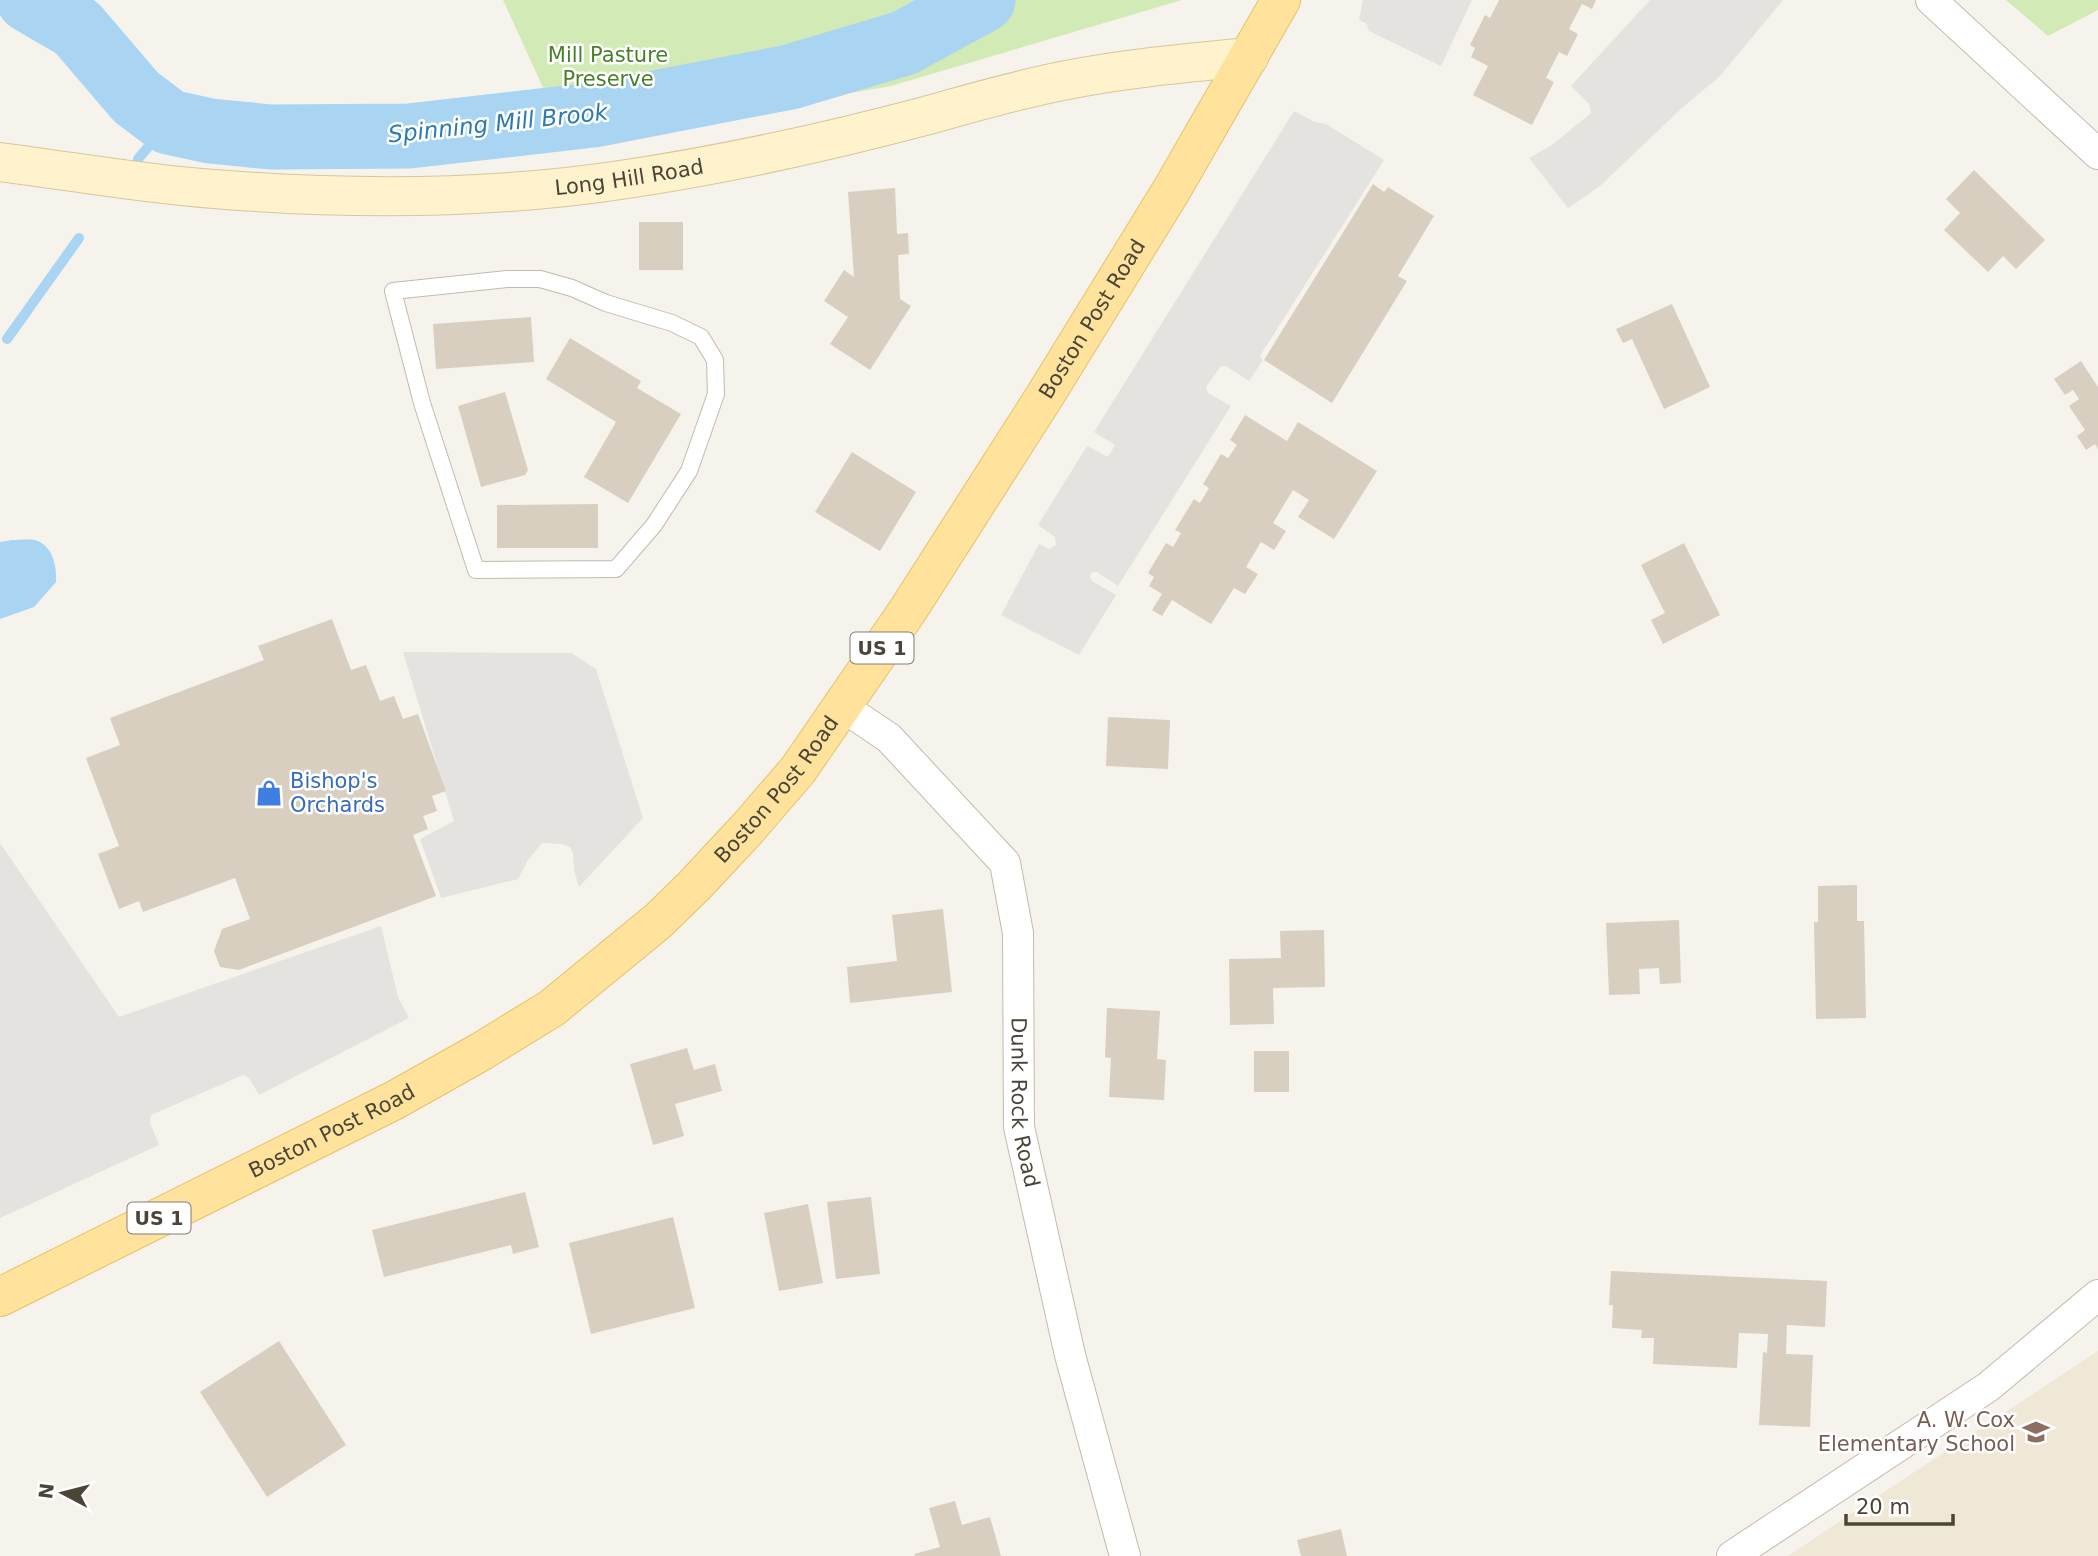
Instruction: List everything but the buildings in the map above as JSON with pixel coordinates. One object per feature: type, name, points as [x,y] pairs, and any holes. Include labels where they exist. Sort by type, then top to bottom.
[{"type":"main road","name":"Boston Post Road","points":[[0,1297],[395,1100],[482,1051],[552,1008],[658,921],[694,886],[798,770],[843,707],[1046,394],[1171,191],[1280,0]]},
{"type":"street","points":[[1931,0],[2098,154]]},
{"type":"street","name":"Long Hill Road","points":[[0,162],[160,184],[285,194],[456,195],[534,190],[623,180],[777,152],[1014,91],[1115,71],[1249,57]]},
{"type":"street","name":"Dunk Rock Road","points":[[843,707],[889,738],[1005,863],[1018,933],[1019,1127],[1070,1355],[1125,1556]]},
{"type":"street","points":[[1732,1556],[1989,1387],[2098,1295]]},
{"type":"lane","points":[[507,279],[540,279],[672,323],[701,337],[715,360],[716,394],[689,471],[654,526],[616,569],[476,570],[422,403],[393,291],[507,279]]},
{"type":"shaded area","points":[[1363,0],[1472,0],[1441,66],[1369,31],[1367,24],[1359,20]]},
{"type":"shaded area","points":[[1650,0],[1783,0],[1719,77],[1683,107],[1600,186],[1568,208],[1529,158],[1552,145],[1591,113],[1589,104],[1571,86]]},
{"type":"shaded area","points":[[1294,111],[1315,122],[1326,124],[1384,160],[1260,356],[1263,360],[1249,381],[1226,366],[1221,366],[1206,387],[1208,393],[1231,406],[1118,586],[1097,572],[1092,572],[1092,581],[1116,595],[1079,655],[1001,615],[1039,544],[1049,549],[1056,545],[1055,537],[1038,525],[1087,446],[1108,457],[1115,445],[1094,432]]},
{"type":"shaded area","points":[[403,652],[571,653],[596,669],[643,818],[579,887],[570,847],[542,843],[528,860],[518,879],[441,898],[420,839],[454,821]]},
{"type":"shaded area","points":[[0,843],[119,1017],[381,926],[398,997],[409,1018],[259,1095],[249,1078],[243,1075],[151,1115],[150,1123],[159,1145],[0,1218]]},
{"type":"shaded area","name":"A. W. Cox Elementary School","points":[[2098,1351],[2098,1556],[1788,1556],[1852,1513]]},
{"type":"green space","name":"Mill Pasture Preserve","points":[[503,0],[1182,0],[891,86],[568,142]]},
{"type":"green space","points":[[2006,0],[2098,0],[2098,10],[2048,36]]},
{"type":"water","points":[[35,540],[46,547],[55,563],[56,582],[34,607],[0,619],[0,542]]},
{"type":"waterway","name":"Spinning Mill Brook","points":[[29,0],[77,28],[136,97],[169,122],[210,131],[271,137],[409,136],[593,115],[790,77],[904,43],[983,0]]},
{"type":"waterway","name":"Spinning Mill Brook","points":[[138,159],[169,122]]},
{"type":"waterway","name":"Spinning Mill Brook","points":[[7,339],[79,238]]},
{"type":"place","name":"Bishop's Orchards","points":[[269,793]]},
{"type":"place","name":"A. W. Cox Elementary School","points":[[2036,1432]]}]
